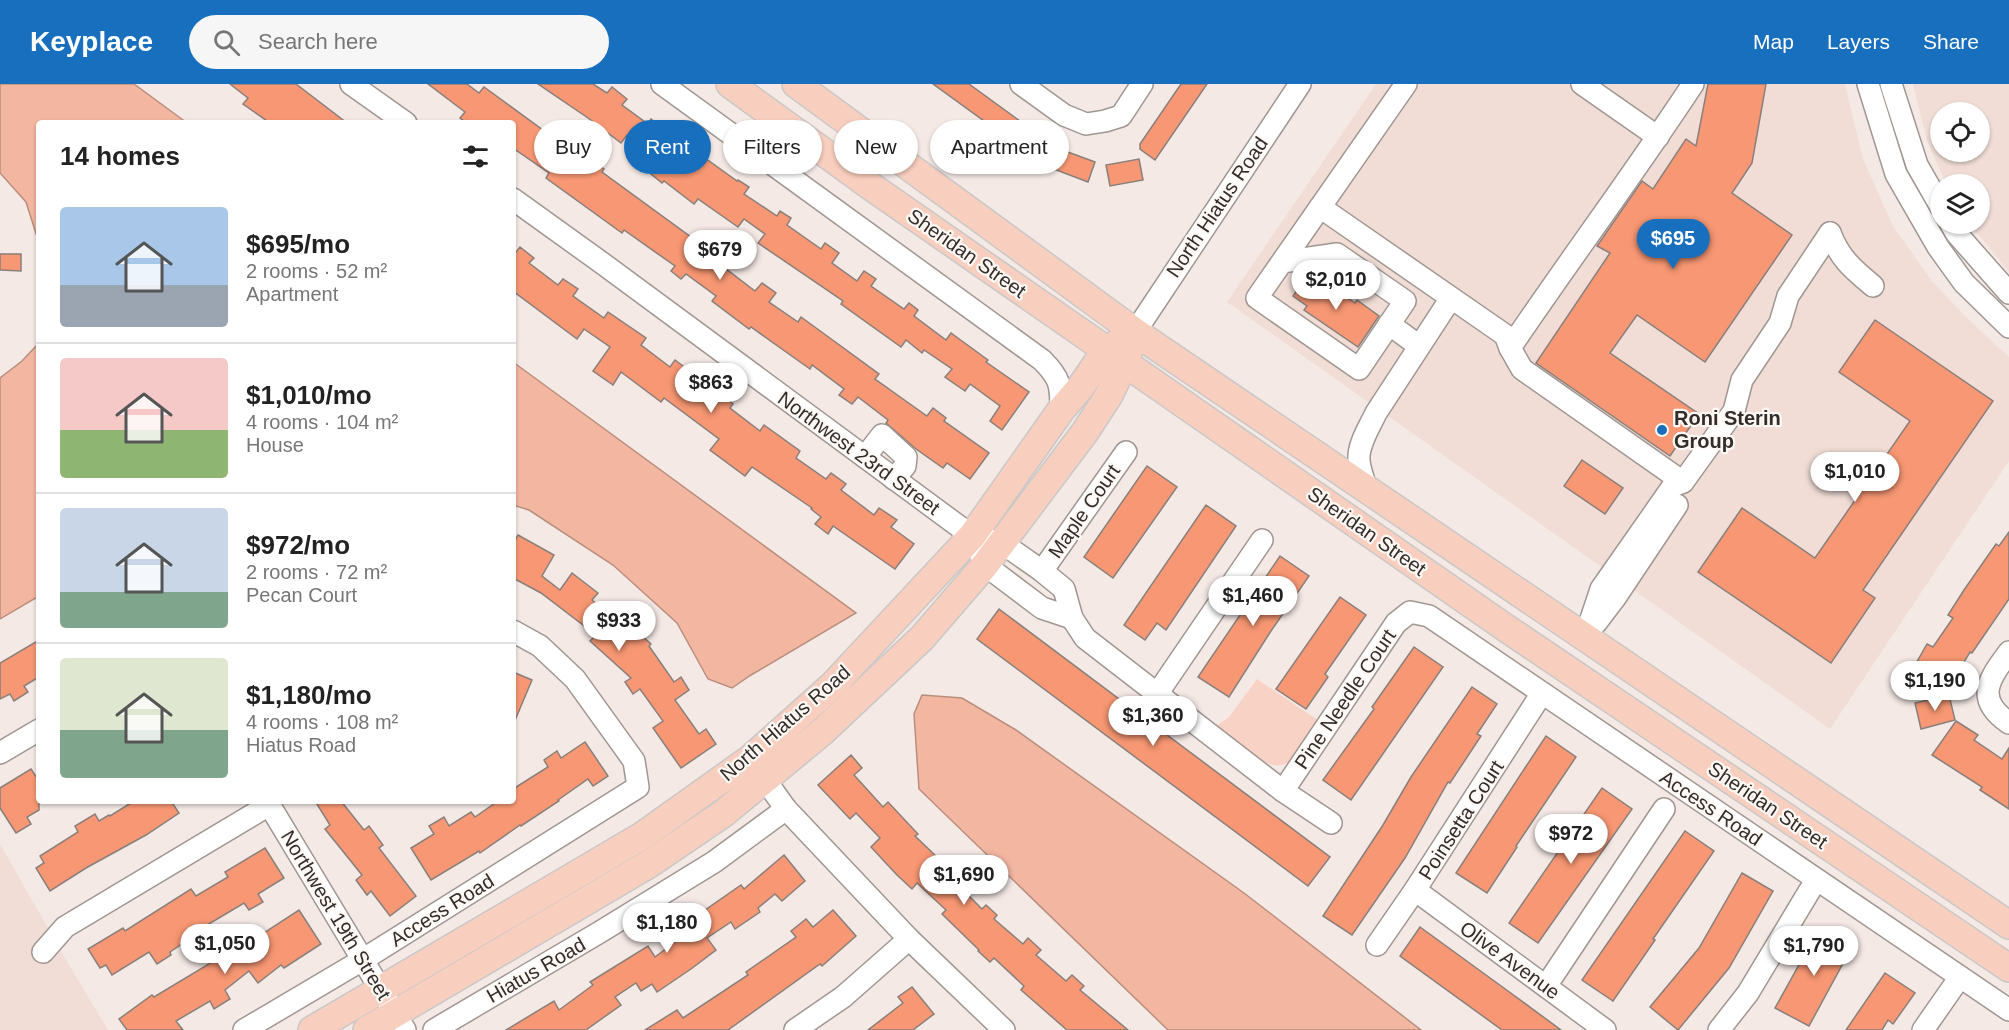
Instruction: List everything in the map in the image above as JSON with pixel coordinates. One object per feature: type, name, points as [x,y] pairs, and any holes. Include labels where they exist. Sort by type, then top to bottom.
[{"type":"main road","name":"Sheridan Street","points":[[730,84],[869,185],[1565,668],[2009,968]]},
{"type":"main road","name":"Sheridan Street","points":[[796,84],[1135,332],[2009,925]]},
{"type":"main road","name":"North Hiatus Road","points":[[367,1030],[400,1022],[649,864],[724,813],[832,685],[972,536],[1061,410],[1080,388],[1116,356],[1135,332]]},
{"type":"main road","name":"North Hiatus Road","points":[[312,1030],[822,732],[922,638],[985,565],[1085,432],[1108,397],[1116,356]]},
{"type":"main road","points":[[1565,668],[1585,637]]},
{"type":"street","points":[[351,84],[402,120]]},
{"type":"street","points":[[662,84],[1042,360],[1053,371],[1061,387],[1061,410]]},
{"type":"street","points":[[1021,84],[1064,115],[1086,124],[1121,116],[1142,84]]},
{"type":"street","name":"North Hiatus Road","points":[[1135,332],[1300,84]]},
{"type":"street","points":[[1282,262],[1337,254],[1405,301],[1359,369],[1257,298],[1320,207],[1406,84]]},
{"type":"street","points":[[1582,84],[1658,137]]},
{"type":"street","points":[[1510,348],[1693,84]]},
{"type":"street","points":[[1868,84],[1896,174],[1938,247],[1964,283],[2009,327]]},
{"type":"street","points":[[1891,84],[1917,165],[1930,188]]},
{"type":"street","name":"Northwest 23rd Street","points":[[516,201],[972,536]]},
{"type":"street","points":[[1320,207],[1505,334],[1522,369],[1683,482]]},
{"type":"street","points":[[1585,637],[1615,598],[1684,494],[1683,482],[1734,411],[1742,380],[1780,323],[1788,296],[1830,233],[1836,249],[1850,267],[1874,286]]},
{"type":"street","points":[[1957,234],[2009,293]]},
{"type":"street","points":[[1366,488],[1359,452],[1367,432],[1376,413],[1451,298]]},
{"type":"street","points":[[1389,324],[1419,346]]},
{"type":"street","name":"Maple Court","points":[[1042,571],[1126,452]]},
{"type":"street","points":[[972,536],[1002,543],[1042,571],[1064,589],[1072,618],[1085,638],[1283,791],[1331,823]]},
{"type":"street","points":[[972,536],[985,565],[1042,608],[1072,618]]},
{"type":"street","points":[[1157,694],[1262,540]]},
{"type":"street","name":"Access Road","points":[[1410,612],[1429,616],[2009,1011]]},
{"type":"street","name":"Pine Needle Court","points":[[1283,791],[1396,623],[1410,612]]},
{"type":"street","name":"Access Road","points":[[244,1030],[364,959],[638,787],[634,761],[575,680],[540,646],[516,633]]},
{"type":"street","points":[[2009,652],[1992,676],[1988,687],[1991,707],[2009,723]]},
{"type":"street","name":"Poinsetta Court","points":[[1377,945],[1542,693]]},
{"type":"street","points":[[0,753],[36,732]]},
{"type":"street","points":[[758,770],[786,809],[909,939],[1004,1030]]},
{"type":"street","points":[[43,952],[65,927],[266,804]]},
{"type":"street","name":"Northwest 19th Street","points":[[269,804],[400,1022]]},
{"type":"street","name":"Hiatus Road","points":[[434,1030],[714,862],[786,809]]},
{"type":"street","points":[[1546,986],[1664,809]]},
{"type":"street","points":[[1719,1030],[1748,993],[1816,880]]},
{"type":"street","name":"Olive Avenue","points":[[1415,890],[1605,1030]]},
{"type":"street","points":[[795,1030],[843,997],[909,939]]},
{"type":"street","points":[[1923,1030],[1960,977]]},
{"type":"shaded area","points":[[0,84],[134,84],[183,120],[36,120],[36,234],[26,202],[0,173]]},
{"type":"shaded area","points":[[1376,84],[1845,84],[1863,159],[1893,226],[1932,281],[2009,357],[2009,461],[1830,729],[1227,302]]},
{"type":"shaded area","points":[[1913,84],[2009,84],[2009,272],[1978,234],[1990,234],[1990,174],[1942,174],[1936,162],[1990,162],[1990,102],[1930,102],[1930,148]]},
{"type":"shaded area","points":[[36,346],[36,598],[0,619],[0,378],[22,361]]},
{"type":"shaded area","points":[[516,364],[856,613],[732,688],[708,679],[677,623],[613,565],[529,510],[516,506]]},
{"type":"shaded area","points":[[1257,679],[1319,721],[1295,756],[1283,765],[1273,765],[1252,756],[1215,727],[1229,717]]},
{"type":"shaded area","points":[[922,695],[962,698],[1016,730],[1244,893],[1421,1030],[1168,1030],[919,789],[914,714]]},
{"type":"shaded area","points":[[0,844],[69,965],[108,1030],[0,1030]]},
{"type":"building","points":[[230,84],[296,84],[343,120],[266,120],[243,104],[248,98]]},
{"type":"building","points":[[428,84],[467,84],[479,93],[484,87],[534,123],[534,163],[516,150],[516,120],[463,120],[460,118],[465,112]]},
{"type":"building","points":[[538,84],[593,84],[607,93],[612,87],[627,99],[622,105],[643,120],[624,120],[624,139],[621,143],[612,136],[612,120],[588,118]]},
{"type":"building","points":[[933,84],[969,84],[1018,120],[983,120]]},
{"type":"building","points":[[1181,84],[1207,84],[1155,160],[1140,149],[1140,144]]},
{"type":"building","points":[[1708,84],[1766,84],[1752,163],[1732,193],[1792,235],[1705,362],[1637,315],[1610,353],[1699,414],[1670,456],[1536,363],[1610,253],[1597,246],[1642,181],[1653,189],[1686,139],[1696,146]]},
{"type":"building","points":[[1069,152],[1095,162],[1088,182],[1067,174],[1069,174]]},
{"type":"building","points":[[1139,159],[1143,180],[1110,186],[1106,165]]},
{"type":"building","points":[[711,162],[723,171],[723,174],[727,174],[749,187],[744,194],[777,216],[780,211],[791,218],[787,225],[821,249],[825,243],[839,253],[832,263],[857,281],[864,271],[876,279],[871,286],[904,309],[909,303],[918,310],[914,316],[946,340],[951,333],[988,360],[986,362],[1029,392],[1002,430],[990,421],[1000,406],[970,384],[965,391],[945,377],[952,369],[924,350],[922,353],[906,340],[901,347],[841,304],[843,301],[758,243],[765,234],[744,219],[738,227],[698,199],[694,204],[664,181],[662,183],[651,174],[711,174]]},
{"type":"building","points":[[548,174],[605,174],[728,264],[725,268],[755,291],[762,283],[776,293],[769,302],[798,322],[801,317],[879,374],[875,379],[927,416],[933,408],[946,418],[944,421],[989,453],[970,479],[947,463],[943,468],[916,449],[886,423],[888,420],[858,397],[852,404],[839,395],[844,389],[812,365],[810,369],[751,327],[749,329],[712,301],[716,296],[686,274],[681,279],[671,271],[675,266],[624,230],[622,233],[546,178]]},
{"type":"building","points":[[520,247],[534,258],[529,263],[558,285],[563,279],[578,289],[573,296],[604,318],[608,312],[646,338],[641,345],[670,367],[675,360],[733,404],[730,408],[760,431],[764,425],[800,451],[796,458],[826,479],[831,473],[846,484],[841,490],[874,515],[879,508],[897,520],[891,527],[914,544],[895,569],[833,526],[828,534],[815,524],[821,517],[812,508],[752,467],[745,476],[710,450],[719,439],[664,398],[661,402],[621,372],[613,385],[593,371],[610,347],[584,329],[577,339],[516,293],[516,252]]},
{"type":"building","points":[[0,254],[21,254],[21,271],[0,270]]},
{"type":"building","points":[[1307,276],[1320,285],[1323,281],[1355,303],[1357,300],[1379,316],[1358,347],[1304,310],[1307,306],[1293,296]]},
{"type":"building","points":[[1875,320],[1993,401],[1863,590],[1875,598],[1831,663],[1698,572],[1742,508],[1815,558],[1910,421],[1839,372]]},
{"type":"building","points":[[1582,460],[1623,488],[1605,514],[1564,486]]},
{"type":"building","points":[[1147,466],[1177,487],[1113,578],[1084,557]]},
{"type":"building","points":[[1206,505],[1236,526],[1166,630],[1157,623],[1145,640],[1124,625]]},
{"type":"building","points":[[2009,532],[2009,599],[1972,653],[1970,652],[1949,687],[1914,667],[1927,644],[1933,647],[1953,618],[1948,615],[1964,590],[1996,544],[1999,546]]},
{"type":"building","points":[[518,535],[554,555],[542,576],[560,590],[572,573],[598,593],[592,600],[598,605],[591,614],[609,631],[621,617],[651,644],[649,646],[674,682],[681,677],[689,690],[675,700],[699,734],[706,729],[716,744],[681,768],[653,728],[663,721],[640,689],[633,694],[625,682],[631,678],[590,641],[596,635],[541,593],[516,580],[516,539]]},
{"type":"building","points":[[1280,556],[1309,576],[1229,697],[1198,677]]},
{"type":"building","points":[[1340,597],[1366,615],[1325,674],[1328,677],[1306,709],[1276,689]]},
{"type":"building","points":[[999,609],[1330,857],[1308,886],[977,639]]},
{"type":"building","points":[[36,642],[36,679],[24,686],[28,692],[14,701],[10,694],[0,699],[0,663]]},
{"type":"building","points":[[1414,647],[1443,667],[1351,800],[1323,780],[1374,709],[1372,707]]},
{"type":"building","points":[[516,673],[532,680],[516,718]]},
{"type":"building","points":[[1472,687],[1497,704],[1477,734],[1481,736],[1450,783],[1448,782],[1405,858],[1352,935],[1323,916],[1383,825],[1411,777]]},
{"type":"building","points":[[1949,695],[1955,720],[1921,729],[1915,703]]},
{"type":"building","points":[[1956,721],[1978,735],[1974,740],[2002,759],[2009,748],[2009,809],[1980,790],[1982,787],[1932,755]]},
{"type":"building","points":[[1546,736],[1576,757],[1487,893],[1456,873]]},
{"type":"building","points":[[585,742],[608,776],[593,786],[588,779],[480,853],[479,851],[431,880],[411,848],[434,834],[429,826],[444,817],[449,826],[471,812],[475,817],[494,804],[516,804],[516,787],[548,767],[544,760],[557,751],[561,758]]},
{"type":"building","points":[[851,755],[862,768],[854,775],[883,807],[888,802],[918,834],[915,836],[960,879],[956,883],[982,909],[986,905],[997,915],[994,919],[1023,944],[1028,938],[1041,950],[1036,955],[1066,981],[1072,975],[1084,986],[1080,990],[1128,1030],[1067,1030],[1021,990],[1024,986],[994,958],[990,962],[978,951],[942,914],[946,910],[917,883],[912,889],[897,875],[871,847],[880,838],[856,813],[850,819],[818,785]]},
{"type":"building","points":[[31,769],[36,776],[36,804],[39,804],[39,810],[27,817],[31,824],[16,833],[0,808],[0,788]]},
{"type":"building","points":[[1602,788],[1632,809],[1538,943],[1509,923]]},
{"type":"building","points":[[129,804],[173,804],[179,813],[50,891],[36,868],[44,863],[40,856],[78,832],[75,826],[95,814],[99,821]]},
{"type":"building","points":[[317,804],[343,804],[364,830],[369,826],[383,845],[379,848],[416,896],[390,916],[371,891],[367,895],[356,880],[362,875],[325,829],[330,825]]},
{"type":"building","points":[[1685,831],[1714,851],[1613,1001],[1582,980]]},
{"type":"building","points":[[265,848],[284,878],[258,894],[263,902],[249,910],[244,903],[192,934],[194,936],[157,964],[149,952],[112,975],[106,965],[100,968],[88,949],[123,928],[125,931],[191,889],[196,896],[228,877],[225,872]]},
{"type":"building","points":[[784,855],[805,881],[782,901],[775,894],[758,908],[760,912],[735,929],[731,922],[707,938],[716,950],[657,992],[652,984],[641,991],[636,983],[615,997],[621,1005],[586,1030],[506,1030],[554,1001],[559,1010],[593,985],[590,982],[648,946],[655,957],[684,935],[677,927],[741,885],[744,889]]},
{"type":"building","points":[[1742,873],[1773,891],[1729,968],[1678,1030],[1650,1007],[1699,948]]},
{"type":"building","points":[[299,910],[321,944],[284,968],[281,965],[258,983],[249,971],[225,990],[230,999],[214,1009],[210,1001],[176,1021],[183,1030],[127,1030],[119,1019],[152,995],[154,997],[209,964],[246,936],[250,942]]},
{"type":"building","points":[[833,910],[856,936],[822,966],[820,964],[728,1030],[645,1030],[677,1010],[683,1018],[748,975],[746,972],[796,937],[791,931],[806,919],[813,927]]},
{"type":"building","points":[[1420,927],[1561,1030],[1502,1030],[1400,956]]},
{"type":"building","points":[[1820,927],[1853,945],[1809,1026],[1775,1008]]},
{"type":"building","points":[[1885,973],[1915,993],[1893,1024],[1888,1020],[1882,1030],[1846,1030]]},
{"type":"building","points":[[912,987],[934,1014],[913,1030],[868,1030],[903,1003],[898,997]]},
{"type":"place","name":"Roni Sterin Group","points":[[1662,430]]}]
